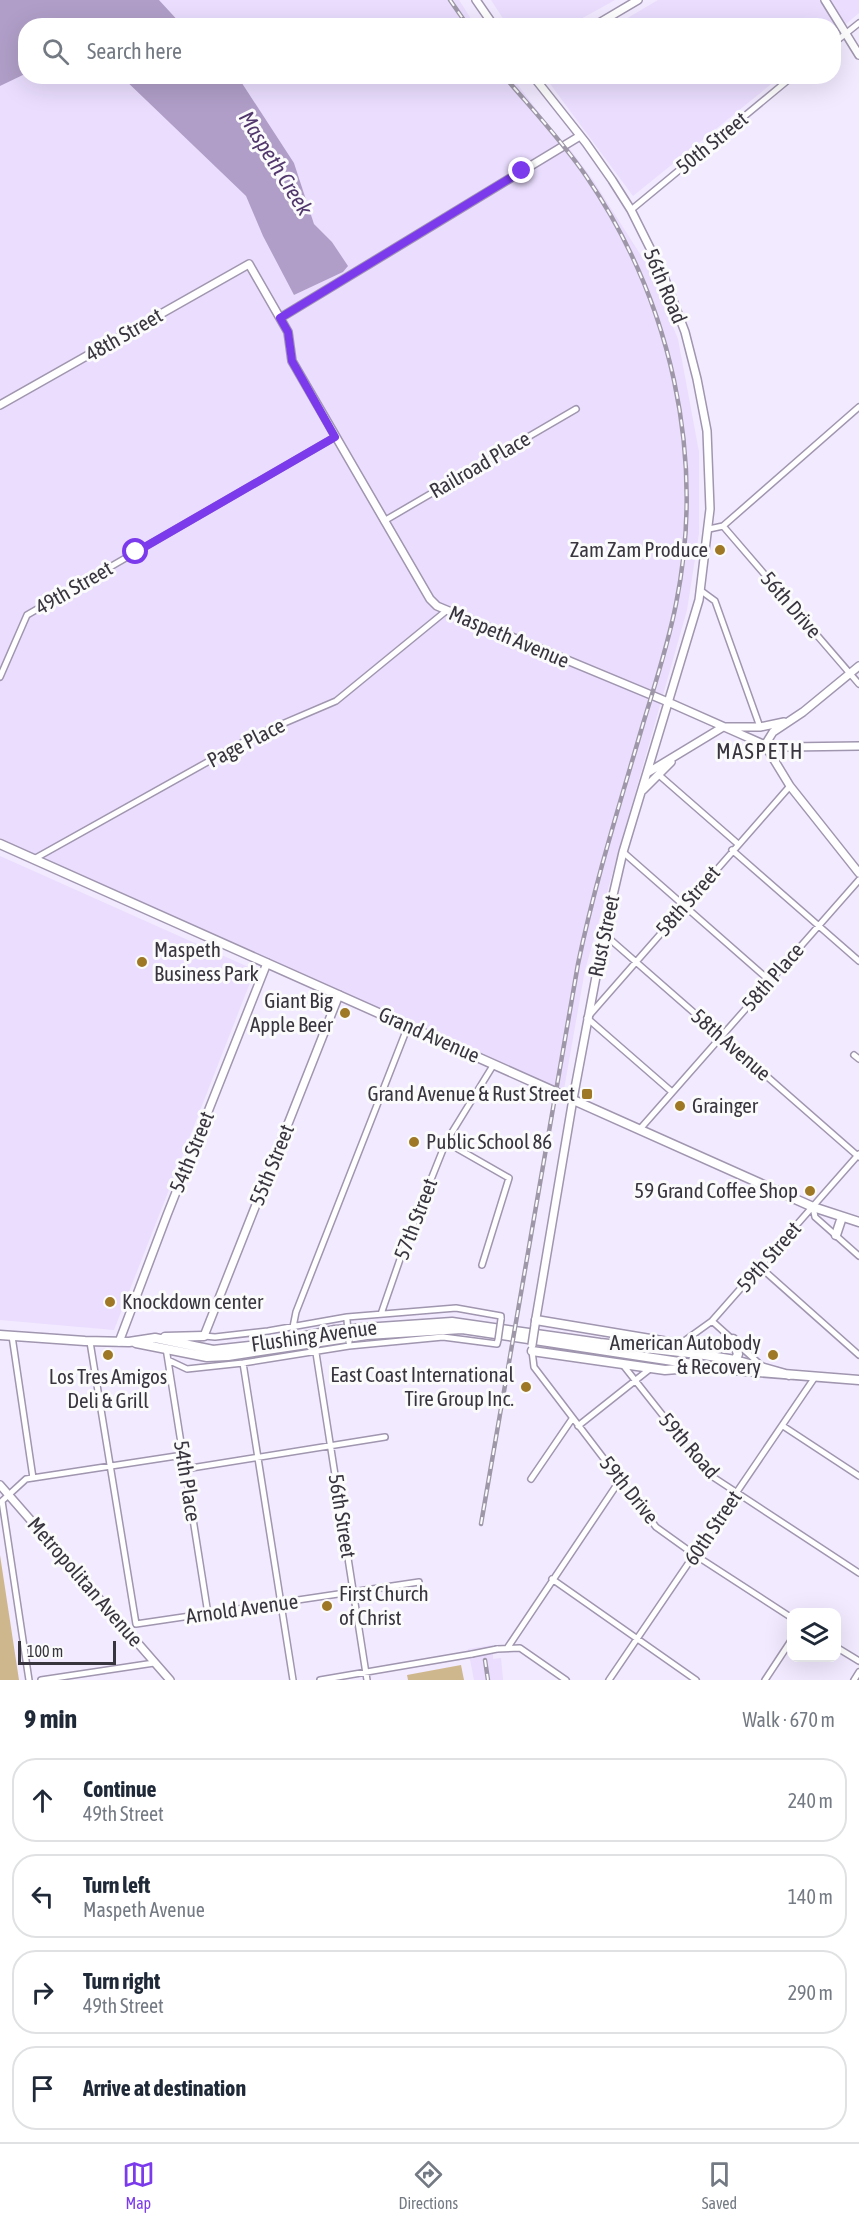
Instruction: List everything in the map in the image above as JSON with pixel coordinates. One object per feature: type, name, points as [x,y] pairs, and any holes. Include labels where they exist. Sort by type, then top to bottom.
[{"type":"main road","points":[[476,0],[488,18]]},
{"type":"main road","points":[[608,18],[638,0]]},
{"type":"main road","points":[[825,0],[836,18]]},
{"type":"main road","points":[[841,27],[859,56]]},
{"type":"main road","name":"56th Road","points":[[539,84],[580,136],[631,210],[663,274],[685,332],[707,431],[709,529]]},
{"type":"main road","points":[[280,318],[580,136]]},
{"type":"main road","name":"Maspeth Avenue","points":[[248,264],[288,332],[292,361],[430,599],[437,606],[765,745],[859,746]]},
{"type":"main road","name":"48th Street","points":[[0,405],[248,264]]},
{"type":"main road","name":"Rust Street","points":[[532,1348],[573,1099],[604,934],[623,852],[700,590],[709,529]]},
{"type":"main road","points":[[859,666],[803,712],[773,732],[765,745],[790,786],[859,873]]},
{"type":"main road","points":[[647,773],[723,727],[760,728],[789,721]]},
{"type":"main road","points":[[641,792],[679,754]]},
{"type":"main road","name":"Grand Avenue","points":[[0,844],[813,1207],[859,1222]]},
{"type":"main road","name":"54th Street","points":[[119,1342],[166,1215],[267,963]]},
{"type":"main road","name":"55th Street","points":[[204,1336],[339,995]]},
{"type":"main road","points":[[836,1235],[842,1216]]},
{"type":"main road","name":"Flushing Avenue","points":[[0,1335],[119,1342],[155,1338],[213,1350],[268,1344],[335,1330],[452,1322],[717,1357],[789,1374]]},
{"type":"main road","points":[[536,1323],[681,1344],[704,1349],[717,1357]]},
{"type":"main road","name":"Flushing Avenue","points":[[129,1342],[207,1357],[228,1356],[343,1338],[456,1329],[705,1367],[763,1374],[859,1380]]},
{"type":"main road","points":[[155,1338],[204,1336]]},
{"type":"main road","points":[[732,1370],[738,1354],[733,1340]]},
{"type":"main road","points":[[532,1348],[665,1370],[705,1367]]},
{"type":"main road","name":"Metropolitan Avenue","points":[[0,1485],[170,1680]]},
{"type":"street","points":[[841,37],[859,23]]},
{"type":"street","name":"50th Street","points":[[631,210],[783,84]]},
{"type":"street","points":[[709,529],[723,526],[859,406]]},
{"type":"street","name":"Railroad Place","points":[[384,521],[576,409]]},
{"type":"street","name":"49th Street","points":[[0,677],[27,615],[335,437]]},
{"type":"street","name":"56th Drive","points":[[723,526],[859,684]]},
{"type":"street","points":[[700,590],[715,601],[760,728]]},
{"type":"street","name":"Page Place","points":[[34,859],[254,736],[336,701],[446,611]]},
{"type":"street","points":[[659,775],[738,844]]},
{"type":"street","name":"58th Street","points":[[588,1018],[790,786]]},
{"type":"street","points":[[732,850],[859,961]]},
{"type":"street","points":[[623,852],[770,981]]},
{"type":"street","name":"58th Place","points":[[640,1129],[859,880]]},
{"type":"street","name":"58th Avenue","points":[[604,934],[859,1156]]},
{"type":"street","points":[[588,1018],[672,1092]]},
{"type":"street","points":[[293,1327],[296,1312],[408,1026]]},
{"type":"street","points":[[854,1055],[859,1059]]},
{"type":"street","name":"57th Street","points":[[381,1314],[406,1242],[446,1142],[494,1064]]},
{"type":"street","points":[[446,1142],[509,1178],[482,1265]]},
{"type":"street","name":"59th Street","points":[[671,1351],[712,1321],[859,1156]]},
{"type":"street","points":[[813,1207],[815,1217],[859,1256]]},
{"type":"street","points":[[760,1267],[859,1355]]},
{"type":"street","name":"Flushing Avenue","points":[[168,1360],[187,1369],[316,1353],[349,1344],[443,1337],[497,1344],[501,1316],[456,1308],[347,1318],[231,1336],[204,1336]]},
{"type":"street","points":[[347,1318],[349,1344]]},
{"type":"street","points":[[712,1321],[764,1368]]},
{"type":"street","points":[[12,1336],[33,1478]]},
{"type":"street","points":[[90,1341],[136,1624],[127,1632]]},
{"type":"street","name":"54th Place","points":[[166,1348],[208,1614]]},
{"type":"street","name":"59th Drive","points":[[532,1348],[534,1367],[656,1527],[787,1615]]},
{"type":"street","name":"56th Street","points":[[316,1353],[367,1680]]},
{"type":"street","points":[[243,1363],[292,1680]]},
{"type":"street","name":"59th Road","points":[[622,1364],[710,1475],[859,1573]]},
{"type":"street","points":[[578,1426],[651,1368]]},
{"type":"street","name":"60th Street","points":[[609,1680],[815,1377]]},
{"type":"street","points":[[531,1479],[572,1419]]},
{"type":"street","points":[[783,1426],[859,1476]]},
{"type":"street","points":[[185,1469],[385,1437]]},
{"type":"street","points":[[29,1680],[2,1501],[26,1479],[183,1455]]},
{"type":"street","points":[[508,1647],[620,1480]]},
{"type":"street","points":[[552,1579],[696,1680]]},
{"type":"street","name":"Arnold Avenue","points":[[136,1624],[420,1582]]},
{"type":"street","points":[[320,1680],[508,1647],[520,1648],[566,1680]]},
{"type":"street","points":[[765,1680],[787,1647]]},
{"type":"street","points":[[841,1650],[859,1661]]},
{"type":"street","points":[[40,1680],[154,1662]]},
{"type":"street","points":[[854,1680],[859,1672]]},
{"type":"shaded area","points":[[159,0],[459,0],[471,18],[176,18]]},
{"type":"shaded area","points":[[491,0],[615,0],[583,18],[503,18]]},
{"type":"shaded area","points":[[658,0],[859,0],[859,13],[841,28],[841,18],[628,18]]},
{"type":"shaded area","points":[[18,77],[18,84],[129,84],[246,196],[294,295],[343,272],[347,266],[332,242],[314,224],[294,163],[243,84],[517,84],[593,180],[647,265],[678,339],[699,452],[699,533],[687,610],[585,970],[563,1095],[0,844],[0,86]]},
{"type":"shaded area","points":[[550,84],[771,84],[633,196]]},
{"type":"shaded area","points":[[0,856],[255,970],[114,1330],[0,1320]]},
{"type":"shaded area","points":[[0,1555],[19,1680],[0,1680]]},
{"type":"shaded area","points":[[493,1645],[493,1659],[501,1658],[503,1680],[474,1680],[468,1649]]},
{"type":"shaded area","points":[[461,1665],[464,1680],[408,1680],[407,1675]]},
{"type":"water","points":[[0,0],[159,0],[176,18],[18,18],[18,77],[0,86]]},
{"type":"water","name":"Maspeth Creek","points":[[129,84],[243,84],[294,163],[314,224],[332,242],[348,266],[343,272],[294,295],[263,236],[246,196]]},
{"type":"railway","points":[[450,0],[462,18]]},
{"type":"railway","points":[[481,1524],[578,964],[600,873],[673,619],[684,548],[687,492],[683,436],[674,381],[660,327],[640,274],[616,224],[586,176],[511,84]]},
{"type":"railway","points":[[485,1660],[488,1680]]},
{"type":"place","name":"Zam Zam Produce","points":[[720,550]]},
{"type":"place","name":"Maspeth Business Park","points":[[142,962]]},
{"type":"place","name":"Giant Big Apple Beer","points":[[345,1013]]},
{"type":"place","name":"Grand Avenue & Rust Street","points":[[587,1094]]},
{"type":"place","name":"Grainger","points":[[680,1106]]},
{"type":"place","name":"Public School 86","points":[[414,1142]]},
{"type":"place","name":"59 Grand Coffee Shop","points":[[810,1191]]},
{"type":"place","name":"Knockdown center","points":[[110,1302]]},
{"type":"place","name":"Los Tres Amigos Deli & Grill","points":[[108,1355]]},
{"type":"place","name":"American Autobody & Recovery","points":[[773,1355]]},
{"type":"place","name":"East Coast International Tire Group Inc.","points":[[526,1387]]},
{"type":"place","name":"First Church of Christ","points":[[327,1606]]},
{"type":"district","name":"MASPETH","points":[[760,751]]},
{"type":"route","points":[[136,552],[335,437],[292,361],[288,332],[280,318],[522,171]]}]
